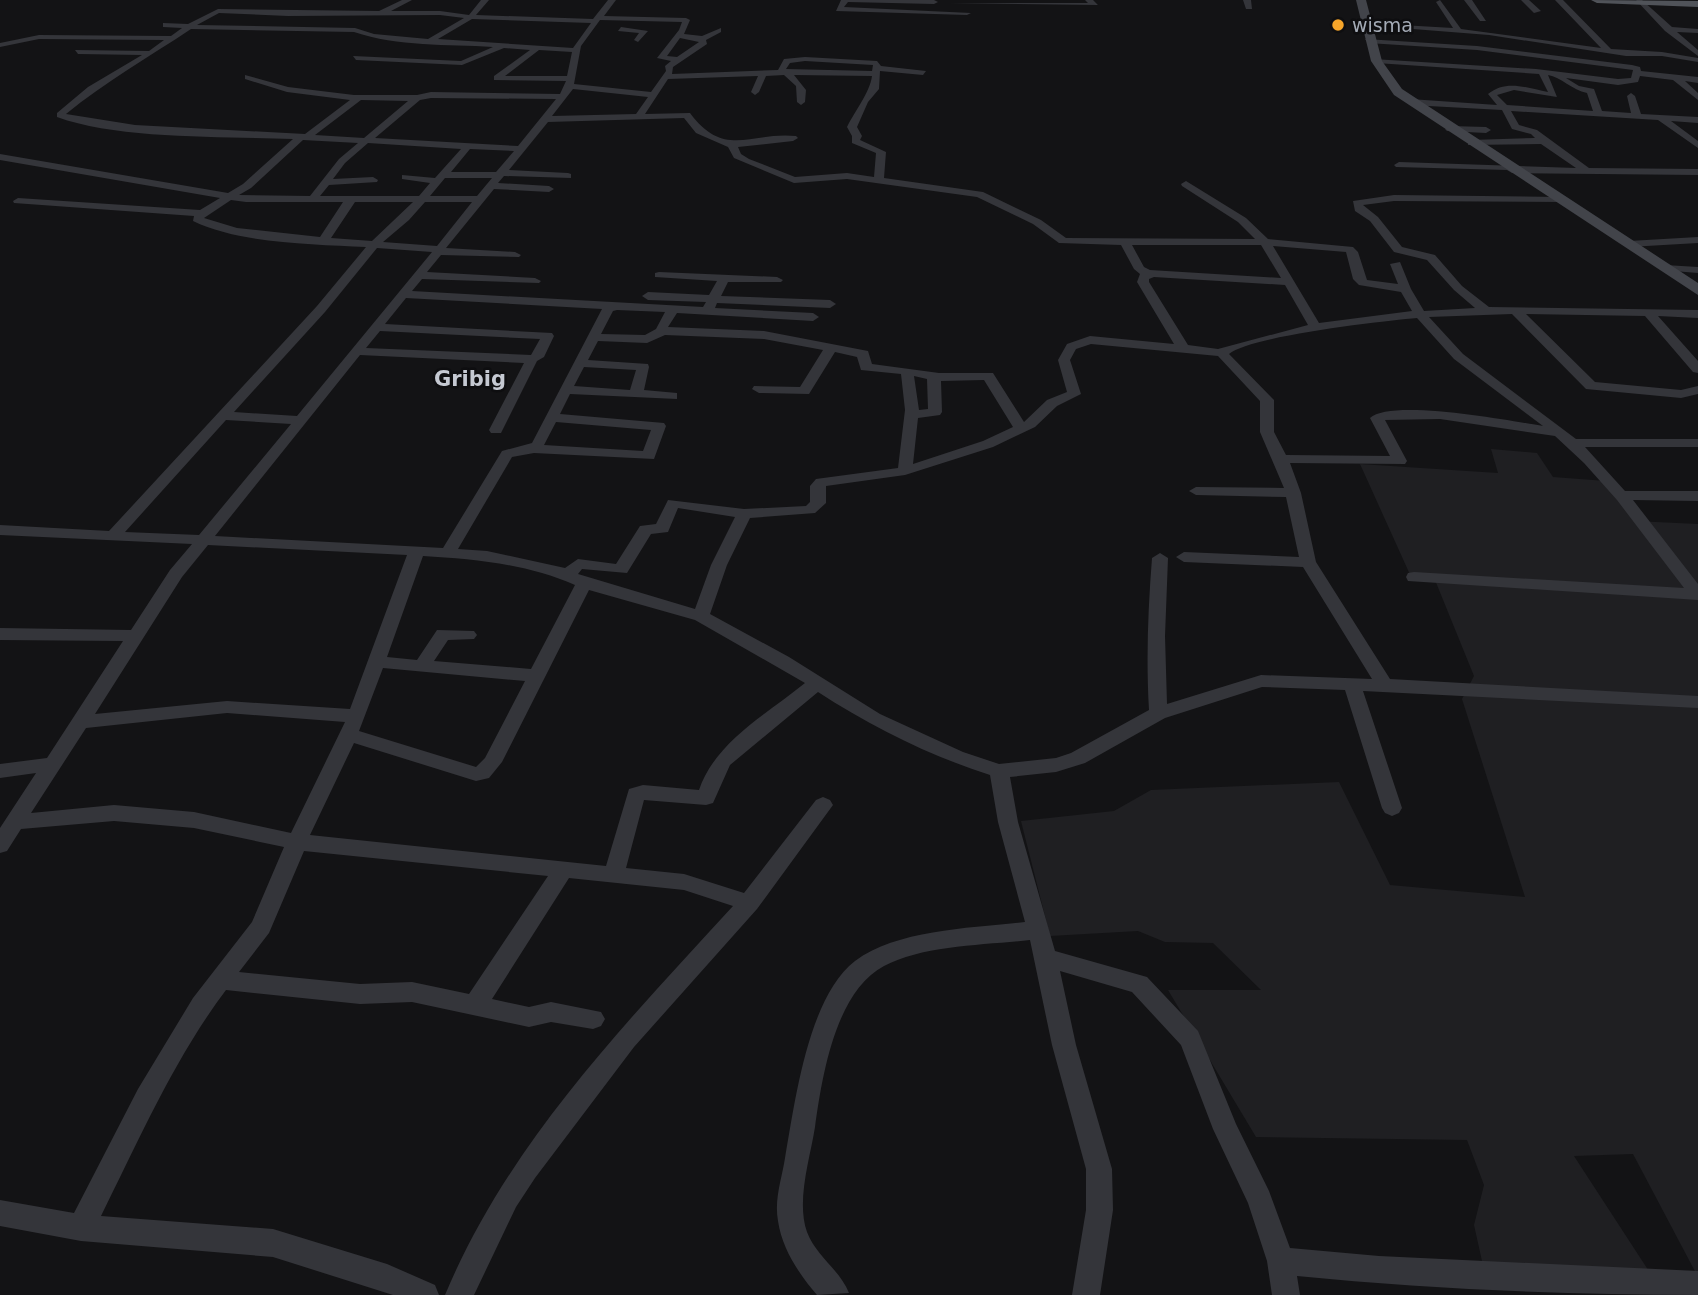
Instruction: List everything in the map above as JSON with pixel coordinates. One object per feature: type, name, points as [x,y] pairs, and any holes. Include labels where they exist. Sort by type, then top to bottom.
[{"type":"main road","points":[[1361,0],[1376,61],[1387,81],[1410,102],[1698,290]]},
{"type":"main road","points":[[1597,0],[1698,4]]},
{"type":"street","points":[[355,30],[379,14],[408,0]]},
{"type":"street","points":[[428,41],[471,17],[485,0]]},
{"type":"street","points":[[0,845],[176,574],[546,119],[567,87],[575,50],[599,25],[612,0]]},
{"type":"street","points":[[967,13],[839,9],[844,1],[1094,5],[1088,0]]},
{"type":"street","points":[[1468,0],[1483,19]]},
{"type":"street","points":[[1525,0],[1537,11]]},
{"type":"street","points":[[1559,0],[1608,51]]},
{"type":"street","points":[[1693,0],[1698,4]]},
{"type":"street","points":[[865,10],[870,1]]},
{"type":"street","points":[[888,1],[892,11]]},
{"type":"street","points":[[1440,2],[1458,30]]},
{"type":"street","points":[[1639,2],[1698,54]]},
{"type":"street","points":[[354,6],[392,7]]},
{"type":"street","points":[[520,149],[145,128],[61,117],[60,112],[74,100],[151,53],[188,26],[220,11],[276,14],[440,13],[644,31],[638,40]]},
{"type":"street","points":[[522,20],[528,13]]},
{"type":"street","points":[[599,25],[686,20],[678,36],[661,58],[678,59]]},
{"type":"street","points":[[166,25],[355,30],[373,36],[428,41],[575,50]]},
{"type":"street","points":[[1668,29],[1698,31]]},
{"type":"street","points":[[678,36],[698,38],[718,30]]},
{"type":"street","points":[[1367,33],[1458,30],[1553,41],[1608,51],[1698,60]]},
{"type":"street","points":[[1544,30],[1553,41]]},
{"type":"street","points":[[1367,33],[1698,80]]},
{"type":"street","points":[[0,45],[39,37],[173,38]]},
{"type":"street","points":[[638,117],[670,71],[669,66],[704,42],[698,38]]},
{"type":"street","points":[[356,58],[462,63],[501,47]]},
{"type":"street","points":[[485,89],[536,49]]},
{"type":"street","points":[[78,52],[151,53]]},
{"type":"street","points":[[1543,57],[1555,66],[1555,74]]},
{"type":"street","points":[[1679,66],[1684,58]]},
{"type":"street","points":[[801,102],[804,88],[802,81],[786,73],[782,66],[795,59],[877,63],[875,89],[864,101],[852,127],[857,136],[855,141],[881,152],[879,179]]},
{"type":"street","points":[[1376,61],[1542,72],[1630,82],[1637,79],[1634,70]]},
{"type":"street","points":[[1634,70],[1643,63]]},
{"type":"street","points":[[665,77],[702,73],[762,76],[877,71],[923,73]]},
{"type":"street","points":[[1542,72],[1558,95]]},
{"type":"street","points":[[1555,74],[1576,89],[1590,91],[1598,114]]},
{"type":"street","points":[[755,92],[762,76]]},
{"type":"street","points":[[248,77],[272,86],[360,97],[418,98],[429,95],[567,87]]},
{"type":"street","points":[[497,78],[654,95]]},
{"type":"street","points":[[1675,78],[1698,97]]},
{"type":"street","points":[[1558,95],[1523,88],[1499,88],[1492,94],[1505,108],[1515,127],[1534,132],[1586,170]]},
{"type":"street","points":[[1553,111],[1558,95]]},
{"type":"street","points":[[1572,95],[1594,97]]},
{"type":"street","points":[[1631,96],[1637,117]]},
{"type":"street","points":[[360,97],[322,128],[305,136],[247,186],[202,213],[197,219],[205,225],[324,240],[515,255]]},
{"type":"street","points":[[312,200],[342,161],[418,98]]},
{"type":"street","points":[[1410,102],[1698,120]]},
{"type":"street","points":[[546,119],[687,116],[699,131],[732,145],[793,138]]},
{"type":"street","points":[[1661,118],[1698,145]]},
{"type":"street","points":[[163,120],[218,122]]},
{"type":"street","points":[[262,124],[322,128]]},
{"type":"street","points":[[1450,129],[1486,130]]},
{"type":"street","points":[[1471,143],[1543,141]]},
{"type":"street","points":[[112,537],[321,309],[375,244],[405,218],[469,145]]},
{"type":"street","points":[[732,145],[737,156],[746,162],[791,180],[835,176],[879,179],[979,194],[1037,222],[1063,241],[1265,242],[1349,249],[1359,279],[1363,283],[1405,289]]},
{"type":"street","points":[[0,157],[228,196],[312,200],[478,200]]},
{"type":"street","points":[[1399,165],[1698,172]]},
{"type":"street","points":[[406,177],[568,176]]},
{"type":"street","points":[[496,178],[549,189]]},
{"type":"street","points":[[327,182],[373,180]]},
{"type":"street","points":[[1186,184],[1242,220],[1265,242],[1286,282],[1316,328]]},
{"type":"street","points":[[324,240],[344,207],[354,198]]},
{"type":"street","points":[[1489,313],[1458,288],[1431,257],[1398,250],[1374,219],[1359,209],[1357,203],[1394,198],[1560,200]]},
{"type":"street","points":[[18,201],[202,213]]},
{"type":"street","points":[[1124,240],[1140,269],[1151,274],[1286,282]]},
{"type":"street","points":[[1629,244],[1698,240]]},
{"type":"street","points":[[1396,264],[1419,316],[1460,359],[1572,443],[1619,495],[1698,595]]},
{"type":"street","points":[[1665,268],[1698,270]]},
{"type":"street","points":[[1151,274],[1143,278],[1143,282],[1182,346]]},
{"type":"street","points":[[417,275],[535,281]]},
{"type":"street","points":[[659,275],[777,280]]},
{"type":"street","points":[[707,311],[724,278]]},
{"type":"street","points":[[403,295],[813,317]]},
{"type":"street","points":[[648,296],[830,304]]},
{"type":"street","points":[[534,449],[608,309],[616,306]]},
{"type":"street","points":[[663,331],[662,327],[673,309]]},
{"type":"street","points":[[1517,312],[1591,386],[1681,394],[1698,390]]},
{"type":"street","points":[[80,722],[228,707],[353,725],[479,774],[492,762],[536,676],[576,579],[578,565],[621,570],[646,529],[662,530],[673,503],[744,514],[810,510],[818,503],[817,486],[821,482],[905,471],[988,443],[1030,424],[1052,403],[1074,394],[1064,359],[1071,347],[1090,340],[1108,340],[1182,346],[1222,353],[1316,328],[1419,316],[1517,312],[1698,314]]},
{"type":"street","points":[[1648,312],[1698,369]]},
{"type":"street","points":[[755,314],[755,324],[764,335]]},
{"type":"street","points":[[355,351],[531,359],[538,357],[548,338],[545,334],[375,327]]},
{"type":"street","points":[[594,337],[647,339],[663,331],[764,335],[863,354],[866,367],[934,376],[991,377],[1021,428]]},
{"type":"street","points":[[759,389],[804,391],[831,348]]},
{"type":"street","points":[[1222,353],[1267,400],[1267,432],[1281,459],[1293,493],[1308,562],[1384,684]]},
{"type":"street","points":[[496,430],[529,369],[531,359]]},
{"type":"street","points":[[580,363],[643,367],[636,394]]},
{"type":"street","points":[[905,471],[911,415],[907,371]]},
{"type":"street","points":[[911,415],[935,412],[934,376]]},
{"type":"street","points":[[566,390],[672,397]]},
{"type":"street","points":[[1281,459],[1400,461],[1377,418],[1382,416],[1440,415],[1558,432]]},
{"type":"street","points":[[222,416],[300,420]]},
{"type":"street","points":[[448,553],[502,460],[513,451],[534,449],[649,456],[659,426],[552,418]]},
{"type":"street","points":[[1572,443],[1698,443]]},
{"type":"street","points":[[1196,491],[1293,493]]},
{"type":"street","points":[[1619,495],[1698,496]]},
{"type":"street","points":[[701,616],[719,565],[744,514]]},
{"type":"street","points":[[0,530],[112,537],[206,538],[448,553],[510,560],[701,616],[783,661],[873,719],[908,736],[999,771],[1056,765],[1078,758],[1158,713],[1261,681],[1384,684],[1698,702]]},
{"type":"street","points":[[81,1228],[147,1097],[219,980],[261,927],[297,842],[353,725],[417,551]]},
{"type":"street","points":[[1184,557],[1308,562]]},
{"type":"street","points":[[1158,713],[1154,655],[1158,640],[1160,558]]},
{"type":"street","points":[[1414,577],[1698,595]]},
{"type":"street","points":[[0,634],[135,636]]},
{"type":"street","points":[[421,667],[443,634],[468,635]]},
{"type":"street","points":[[377,662],[536,676]]},
{"type":"street","points":[[614,874],[636,794],[643,792],[706,798],[714,774],[723,760],[816,684]]},
{"type":"street","points":[[1352,684],[1392,808]]},
{"type":"street","points":[[0,771],[52,765]]},
{"type":"street","points":[[999,771],[1100,1182],[1100,1218],[1092,1244],[1086,1295]]},
{"type":"street","points":[[459,1295],[507,1198],[526,1169],[626,1040],[749,903],[823,805]]},
{"type":"street","points":[[16,822],[127,814],[194,820],[297,842],[684,882],[749,903]]},
{"type":"street","points":[[474,1006],[564,869]]},
{"type":"street","points":[[835,1293],[803,1254],[790,1213],[808,1086],[822,1039],[843,995],[860,970],[878,958],[906,948],[1036,930]]},
{"type":"street","points":[[1046,958],[1139,984],[1178,1024],[1196,1053],[1226,1129],[1260,1200],[1281,1261],[1286,1295]]},
{"type":"street","points":[[219,980],[330,988],[360,994],[412,992],[529,1017],[551,1012],[593,1019]]},
{"type":"street","points":[[0,1213],[81,1228],[273,1243],[387,1278],[425,1295]]},
{"type":"street","points":[[1281,1261],[1379,1270],[1698,1285]]},
{"type":"shaded area","points":[[1491,449],[1537,453],[1553,477],[1606,481],[1635,521],[1698,524],[1698,1277],[1633,1154],[1574,1156],[1656,1282],[1484,1270],[1474,1225],[1484,1185],[1467,1140],[1256,1137],[1168,990],[1261,990],[1213,943],[1165,942],[1138,931],[1050,936],[1021,821],[1114,811],[1151,790],[1339,782],[1390,885],[1525,897],[1462,699],[1474,676],[1435,580],[1412,579],[1360,464],[1498,473]]},
{"type":"place","name":"wisma","points":[[1338,25]]},
{"type":"district","name":"Gribig","points":[[470,379]]}]
